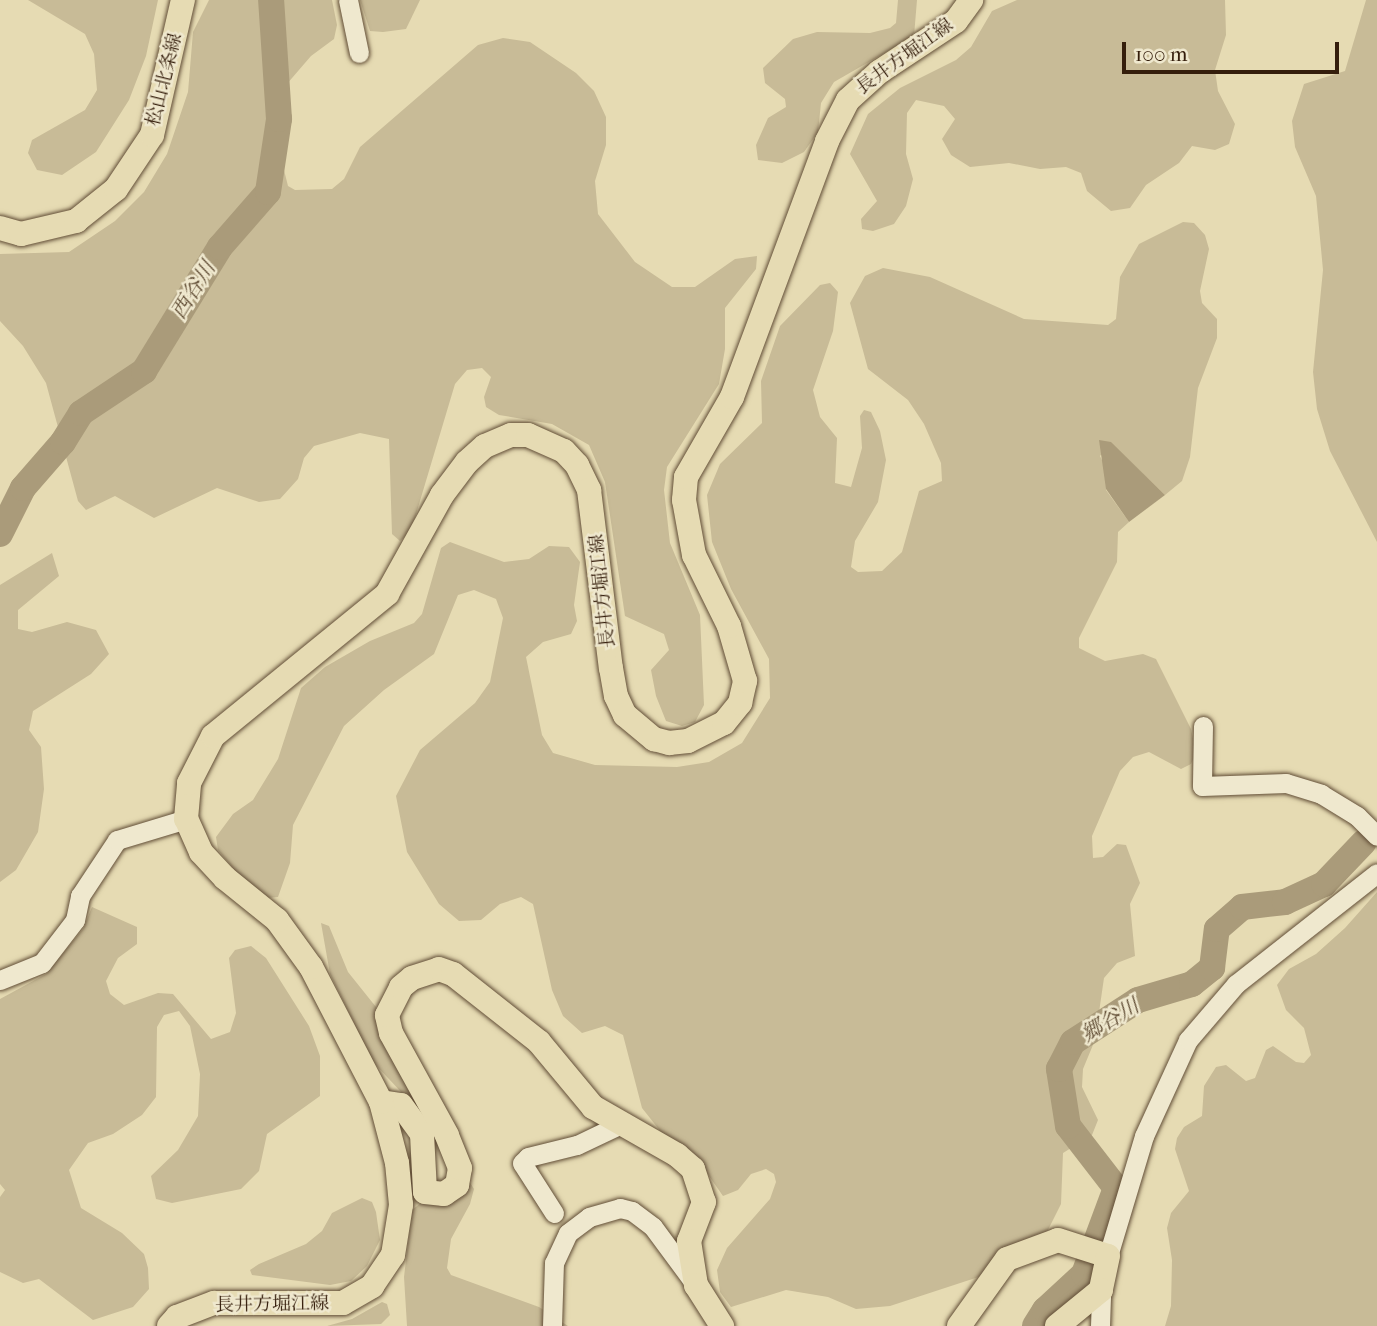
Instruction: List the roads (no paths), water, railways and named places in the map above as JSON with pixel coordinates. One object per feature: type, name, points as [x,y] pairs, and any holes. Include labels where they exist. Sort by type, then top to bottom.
[{"type":"main road","name":"松山北条線","points":[[0,228],[21,233],[76,221],[116,189],[152,135],[184,0]]},
{"type":"main road","name":"長井方堀江線","points":[[169,1326],[177,1317],[214,1303],[343,1303],[372,1286],[394,1255],[401,1205],[397,1163],[381,1102],[311,967],[277,919],[225,878],[201,852],[186,819],[189,783],[213,736],[387,594],[442,495],[467,461],[485,446],[511,435],[528,435],[564,451],[577,465],[589,489],[611,668],[616,696],[625,715],[654,739],[669,743],[688,741],[724,723],[740,703],[745,681],[729,626],[694,555],[684,500],[686,477],[732,397],[827,141],[848,100],[878,72],[956,21],[971,0]]},
{"type":"main road","points":[[401,1205],[425,1192],[444,1195],[457,1185],[460,1168],[391,1033],[387,1015],[401,987],[424,972],[439,969],[453,974],[539,1042],[593,1107],[677,1155],[693,1169],[704,1202],[690,1241],[696,1285],[722,1326]]},
{"type":"main road","points":[[381,1102],[401,1105],[422,1134],[425,1192]]},
{"type":"main road","points":[[959,1326],[1007,1259],[1037,1245],[1072,1242],[1104,1254],[1101,1290],[1057,1326]]},
{"type":"street","points":[[348,0],[359,53]]},
{"type":"street","points":[[1203,726],[1202,786],[1286,783],[1333,802],[1357,816],[1377,836]]},
{"type":"street","points":[[0,980],[42,963],[75,920],[80,896],[117,840],[186,819]]},
{"type":"street","points":[[1104,1254],[1144,1136],[1188,1040],[1236,984],[1377,873]]},
{"type":"street","points":[[554,1213],[522,1163],[528,1157],[577,1145],[621,1124]]},
{"type":"street","points":[[552,1326],[554,1263],[568,1233],[599,1214],[620,1208],[632,1211],[653,1227],[696,1285]]},
{"type":"street","points":[[1100,1326],[1101,1290]]},
{"type":"waterway","name":"西谷川","points":[[0,534],[23,488],[63,442],[81,413],[144,371],[220,247],[268,192],[279,119],[271,0]]},
{"type":"waterway","name":"郷谷川","points":[[1035,1326],[1045,1310],[1084,1274],[1116,1188],[1068,1126],[1059,1069],[1073,1042],[1138,1000],[1192,984],[1212,968],[1217,929],[1242,907],[1285,902],[1324,884],[1363,843]]}]
